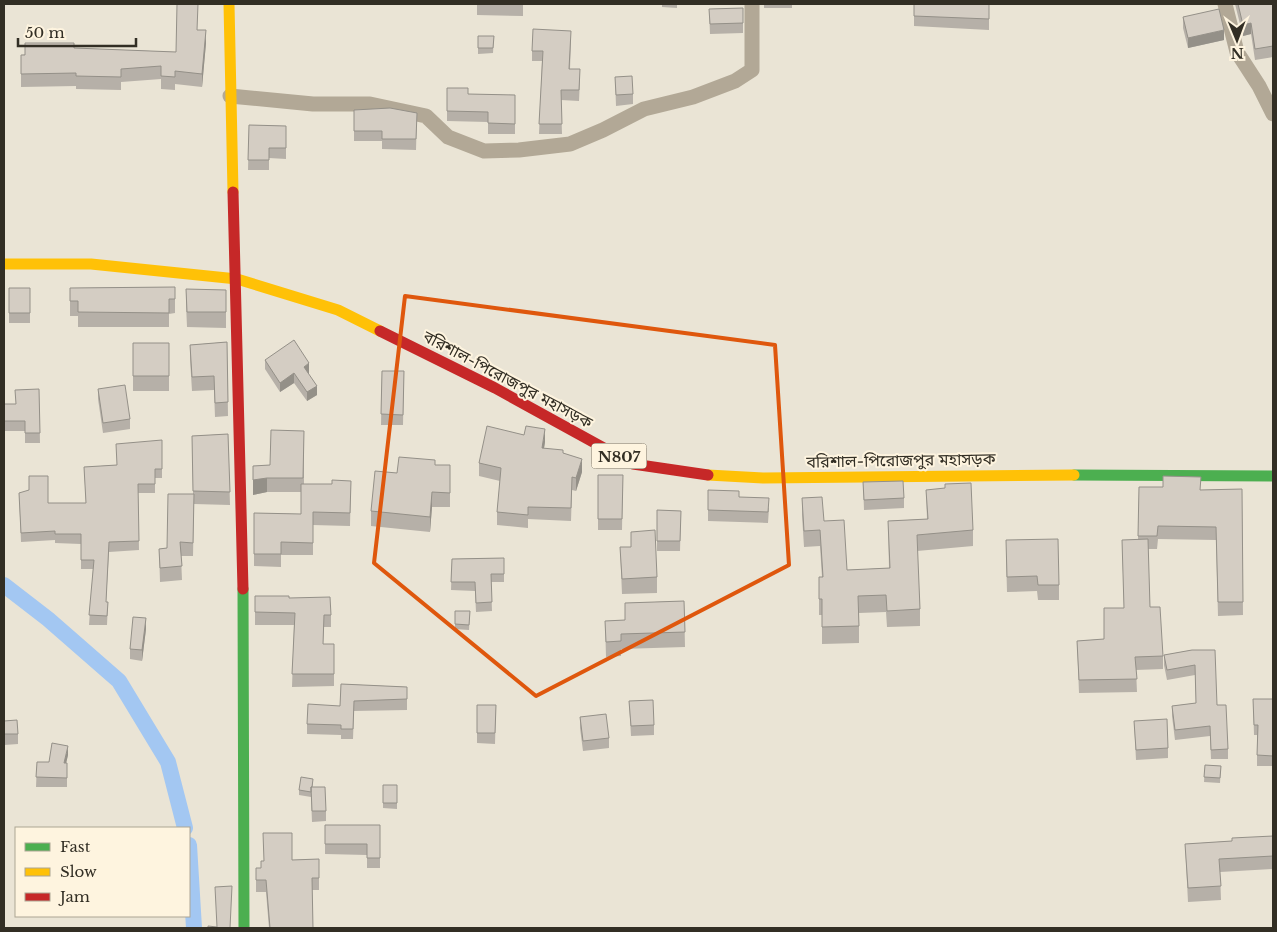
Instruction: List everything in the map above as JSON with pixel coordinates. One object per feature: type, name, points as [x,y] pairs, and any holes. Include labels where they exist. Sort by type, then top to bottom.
[{"type":"main road","points":[[229,4],[244,588],[244,928]]},
{"type":"main road","name":"বরিশাল-পিরোজপুর মহাসড়ক","points":[[4,264],[91,264],[237,279],[338,310],[495,388],[633,464],[698,475],[763,478],[1143,474],[1273,476]]},
{"type":"street","points":[[230,96],[313,104],[370,104],[426,116],[448,136],[484,151],[519,150],[570,144],[644,109],[693,97],[735,81],[752,70],[752,4]]},
{"type":"street","points":[[1225,4],[1237,52],[1260,86],[1273,114]]},
{"type":"highlighted area","points":[[405,296],[775,345],[789,565],[536,696],[374,563]]},
{"type":"building","points":[[177,4],[198,4],[197,30],[206,30],[202,74],[175,71],[175,77],[161,76],[161,66],[121,69],[121,77],[76,76],[76,73],[21,74],[21,55],[25,55],[25,43],[74,43],[74,48],[176,52]]},
{"type":"building","points":[[914,4],[989,4],[989,19],[914,16]]},
{"type":"building","points":[[1238,4],[1273,4],[1273,46],[1255,49],[1251,23],[1243,25]]},
{"type":"building","points":[[743,8],[743,23],[710,24],[709,9]]},
{"type":"building","points":[[1219,9],[1224,30],[1188,38],[1183,17]]},
{"type":"building","points":[[533,29],[571,31],[569,69],[580,69],[579,90],[561,90],[562,124],[539,124],[543,51],[532,51]]},
{"type":"building","points":[[478,36],[494,36],[493,48],[478,48]]},
{"type":"building","points":[[632,76],[633,94],[616,95],[615,77]]},
{"type":"building","points":[[447,88],[468,88],[468,94],[515,95],[515,124],[488,123],[488,112],[447,111]]},
{"type":"building","points":[[390,108],[417,113],[416,139],[382,139],[382,131],[354,131],[354,110]]},
{"type":"building","points":[[249,125],[286,126],[286,148],[269,148],[269,160],[248,160]]},
{"type":"building","points":[[175,287],[175,299],[169,299],[169,313],[78,312],[78,301],[70,301],[70,288]]},
{"type":"building","points":[[9,288],[30,288],[30,313],[9,313]]},
{"type":"building","points":[[186,289],[226,290],[226,312],[187,312]]},
{"type":"building","points":[[294,340],[309,363],[304,367],[317,386],[307,392],[294,373],[280,383],[265,360]]},
{"type":"building","points":[[227,342],[228,402],[215,403],[214,376],[192,377],[190,345]]},
{"type":"building","points":[[133,343],[169,343],[169,376],[133,376]]},
{"type":"building","points":[[382,371],[404,371],[403,415],[381,414]]},
{"type":"building","points":[[125,385],[130,419],[103,423],[98,389]]},
{"type":"building","points":[[39,389],[40,433],[25,433],[25,421],[4,421],[4,404],[16,404],[15,390]]},
{"type":"building","points":[[487,426],[524,435],[526,426],[545,429],[542,448],[563,450],[563,453],[582,459],[576,478],[572,477],[571,508],[528,507],[528,515],[497,512],[501,468],[479,463]]},
{"type":"building","points":[[271,430],[304,431],[303,478],[253,480],[253,466],[270,465]]},
{"type":"building","points":[[228,434],[230,492],[193,491],[192,436]]},
{"type":"building","points":[[162,440],[162,469],[155,469],[155,484],[138,484],[139,541],[109,542],[107,616],[89,615],[94,560],[81,560],[81,534],[55,534],[55,531],[21,533],[19,493],[29,490],[29,476],[48,476],[48,503],[86,503],[84,467],[117,465],[116,444]]},
{"type":"building","points":[[399,457],[435,460],[435,465],[450,465],[450,493],[432,492],[430,517],[371,511],[375,471],[397,473]]},
{"type":"building","points":[[598,475],[623,475],[622,519],[598,519]]},
{"type":"building","points":[[1163,476],[1201,477],[1200,490],[1242,489],[1243,602],[1218,602],[1216,527],[1158,526],[1157,536],[1138,536],[1139,487],[1163,487]]},
{"type":"building","points":[[332,480],[351,481],[350,513],[313,512],[313,543],[281,542],[281,554],[254,554],[254,513],[301,514],[301,484],[332,484]]},
{"type":"building","points":[[903,481],[904,498],[864,500],[863,482]]},
{"type":"building","points":[[971,483],[973,530],[917,535],[920,609],[887,611],[886,595],[858,596],[859,626],[822,627],[822,599],[819,599],[819,577],[823,577],[820,530],[804,531],[802,498],[822,497],[824,521],[844,520],[847,570],[890,568],[888,521],[928,519],[926,490],[945,488],[945,484]]},
{"type":"building","points":[[708,490],[739,491],[739,497],[769,498],[768,512],[708,510]]},
{"type":"building","points":[[168,494],[194,494],[193,543],[180,542],[182,566],[160,568],[159,549],[167,548]]},
{"type":"building","points":[[657,510],[681,511],[680,541],[657,541]]},
{"type":"building","points":[[655,530],[657,577],[622,579],[620,547],[631,547],[631,532]]},
{"type":"building","points":[[1058,539],[1059,585],[1038,585],[1037,576],[1007,577],[1006,540]]},
{"type":"building","points":[[1148,539],[1150,607],[1160,607],[1163,656],[1135,657],[1137,679],[1079,680],[1077,641],[1104,639],[1104,608],[1124,608],[1122,540]]},
{"type":"building","points":[[504,558],[504,574],[491,574],[492,602],[476,603],[475,582],[451,582],[452,559]]},
{"type":"building","points":[[255,596],[289,596],[289,598],[330,597],[331,615],[324,615],[323,644],[334,644],[334,674],[292,674],[295,613],[255,612]]},
{"type":"building","points":[[684,601],[685,632],[621,634],[621,641],[606,642],[605,621],[625,620],[625,603]]},
{"type":"building","points":[[455,611],[470,611],[469,625],[455,624]]},
{"type":"building","points":[[133,617],[146,618],[142,650],[130,649]]},
{"type":"building","points":[[1192,650],[1215,650],[1217,705],[1226,705],[1228,749],[1211,750],[1210,726],[1175,730],[1172,706],[1196,703],[1195,665],[1167,670],[1164,655]]},
{"type":"building","points":[[341,684],[407,687],[407,699],[354,701],[353,729],[341,729],[341,725],[307,724],[308,704],[340,706]]},
{"type":"building","points":[[1253,699],[1273,699],[1273,756],[1257,755],[1258,725],[1254,725]]},
{"type":"building","points":[[653,700],[654,725],[631,726],[629,701]]},
{"type":"building","points":[[477,705],[496,705],[495,733],[477,733]]},
{"type":"building","points":[[606,714],[609,738],[583,741],[580,717]]},
{"type":"building","points":[[1167,719],[1168,748],[1136,750],[1134,721]]},
{"type":"building","points":[[17,720],[18,734],[4,734],[4,721]]},
{"type":"building","points":[[52,743],[68,746],[64,763],[67,763],[67,778],[36,777],[37,762],[49,762]]},
{"type":"building","points":[[1205,765],[1221,766],[1220,778],[1204,777]]},
{"type":"building","points":[[301,777],[313,779],[311,792],[299,790]]},
{"type":"building","points":[[383,785],[397,785],[397,803],[383,803]]},
{"type":"building","points":[[311,787],[325,787],[326,811],[312,811]]},
{"type":"building","points":[[325,825],[380,825],[380,858],[367,858],[367,844],[325,844]]},
{"type":"building","points":[[263,833],[292,833],[292,860],[319,859],[319,878],[312,878],[313,928],[270,928],[266,880],[256,880],[256,868],[261,868],[261,861],[264,861]]},
{"type":"building","points":[[1273,836],[1273,856],[1219,859],[1221,886],[1188,888],[1185,844],[1232,841],[1232,838]]},
{"type":"building","points":[[232,886],[230,928],[208,928],[208,926],[217,927],[215,887]]},
{"type":"waterway","points":[[4,585],[48,619],[119,681],[168,762],[185,827]]},
{"type":"waterway","points":[[190,862],[194,928]]},
{"type":"traffic: fast","points":[[1074,475],[1273,476]]},
{"type":"traffic: fast","points":[[243,589],[244,928]]},
{"type":"traffic: slow","points":[[229,4],[233,192]]},
{"type":"traffic: slow","points":[[4,264],[91,264],[237,279],[338,310],[380,331]]},
{"type":"traffic: slow","points":[[708,475],[763,478],[1074,475]]},
{"type":"traffic: jam","points":[[233,192],[243,589]]},
{"type":"traffic: jam","points":[[380,331],[495,388],[633,464],[708,475]]}]
